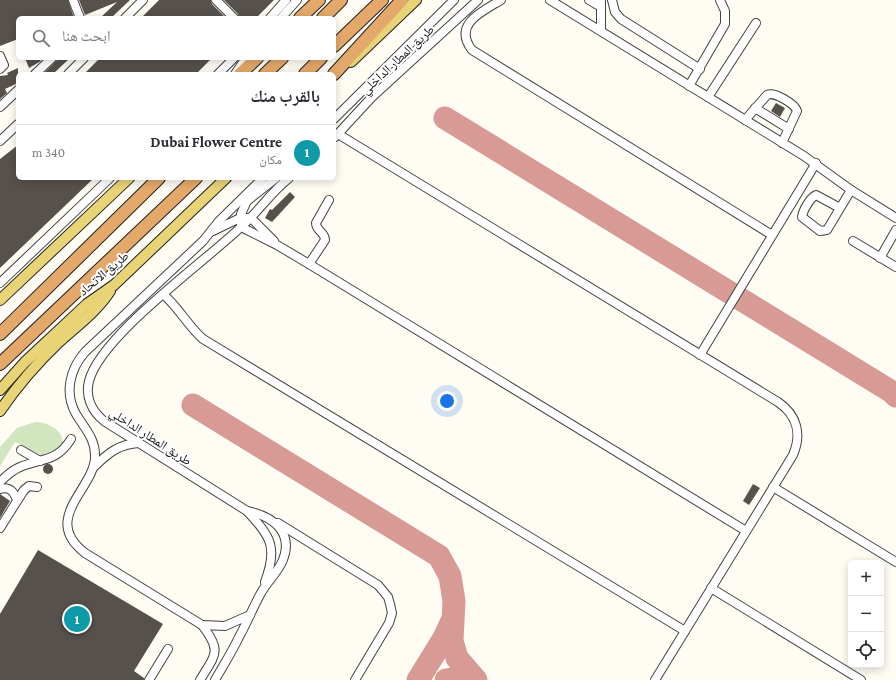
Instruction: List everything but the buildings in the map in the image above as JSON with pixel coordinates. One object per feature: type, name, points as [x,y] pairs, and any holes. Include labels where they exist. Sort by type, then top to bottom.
[{"type":"highway","points":[[302,16],[319,0]]},
{"type":"highway","points":[[325,16],[341,0]]},
{"type":"highway","points":[[336,44],[382,0]]},
{"type":"highway","points":[[336,73],[402,0]]},
{"type":"highway","points":[[242,72],[255,60]]},
{"type":"highway","points":[[268,72],[280,60]]},
{"type":"highway","points":[[307,72],[319,60]]},
{"type":"highway","name":"طريق الاتحاد","points":[[0,334],[157,180]]},
{"type":"highway","name":"طريق الاتحاد","points":[[0,364],[194,180]]},
{"type":"main road","points":[[336,73],[355,59],[416,0]]},
{"type":"main road","points":[[0,300],[127,180]]},
{"type":"main road","name":"طريق الاتحاد","points":[[0,390],[25,362],[87,304],[114,285],[224,180]]},
{"type":"main road","points":[[0,411],[21,383],[50,351],[98,306],[114,285]]},
{"type":"street","points":[[73,0],[79,16]]},
{"type":"street","points":[[127,16],[143,0]]},
{"type":"street","points":[[216,0],[232,16]]},
{"type":"street","points":[[272,16],[286,0]]},
{"type":"street","points":[[283,16],[297,0]]},
{"type":"street","name":"طريق المطار الداخلي","points":[[336,118],[454,0]]},
{"type":"street","name":"طريق المطار الداخلي","points":[[336,135],[372,97],[478,0]]},
{"type":"street","points":[[501,0],[479,12],[468,24],[466,40],[472,50],[772,235]]},
{"type":"street","points":[[550,0],[816,163],[851,190],[896,218]]},
{"type":"street","points":[[589,0],[601,4],[601,31]]},
{"type":"street","points":[[612,0],[615,12],[621,19],[700,68]]},
{"type":"street","points":[[690,86],[725,24],[725,11],[720,0]]},
{"type":"street","points":[[708,97],[756,23]]},
{"type":"street","points":[[0,56],[4,65],[0,69]]},
{"type":"street","points":[[37,72],[50,60]]},
{"type":"street","points":[[70,72],[82,60]]},
{"type":"street","points":[[220,72],[232,60]]},
{"type":"street","points":[[236,72],[245,60]]},
{"type":"street","points":[[0,107],[16,92]]},
{"type":"street","points":[[745,120],[767,95],[774,94],[796,108],[797,113],[782,143]]},
{"type":"street","points":[[755,108],[789,129]]},
{"type":"street","points":[[0,141],[16,126]]},
{"type":"street","points":[[336,135],[778,402],[790,412],[794,418],[798,433],[796,448],[655,680]]},
{"type":"street","points":[[700,355],[816,163]]},
{"type":"street","points":[[0,283],[108,180]]},
{"type":"street","points":[[94,467],[95,453],[92,438],[76,413],[71,399],[71,377],[76,364],[85,352],[210,233],[219,221],[261,180]]},
{"type":"street","points":[[273,180],[247,201],[240,218],[242,227],[309,264],[746,531]]},
{"type":"street","name":"طريق المطار الداخلي","points":[[287,180],[273,192],[242,227],[164,295],[112,344],[95,367],[88,386],[89,400],[99,417],[247,511],[264,515],[373,582],[388,597],[392,614],[389,623],[355,680]]},
{"type":"street","points":[[840,208],[816,195],[812,197],[803,213],[802,218],[820,231],[825,231],[840,208],[851,190]]},
{"type":"street","points":[[309,264],[325,240],[324,234],[317,227],[316,223],[329,200]]},
{"type":"street","points":[[210,233],[240,218],[251,218],[277,245]]},
{"type":"street","points":[[880,258],[896,230]]},
{"type":"street","points":[[853,241],[896,268]]},
{"type":"street","points":[[164,295],[203,339],[685,631]]},
{"type":"street","points":[[0,482],[10,472],[59,454],[71,439]]},
{"type":"street","points":[[139,443],[125,445],[112,450],[94,467],[73,503],[69,515],[69,529],[74,542],[85,553],[202,625],[213,640],[215,649],[214,658],[200,680]]},
{"type":"street","points":[[21,450],[40,461]]},
{"type":"street","points":[[0,528],[26,488],[31,486],[37,487]]},
{"type":"street","points":[[773,487],[896,562]]},
{"type":"street","points":[[0,489],[10,489],[14,492],[17,500]]},
{"type":"street","points":[[215,680],[230,655],[250,615],[261,592],[270,567],[271,544],[261,525],[247,511]]},
{"type":"street","points":[[261,592],[282,563],[285,554],[283,535],[279,526],[272,520]]},
{"type":"street","points":[[711,588],[861,680]]},
{"type":"street","points":[[202,625],[225,626],[250,615]]},
{"type":"street","points":[[149,680],[168,649]]},
{"type":"green space","points":[[35,422],[45,423],[58,431],[63,439],[63,444],[51,455],[43,456],[15,442],[0,466],[0,447],[17,428]]},
{"type":"taxiway","points":[[445,118],[892,392],[896,396]]},
{"type":"taxiway","points":[[193,405],[439,556],[450,576],[454,601],[452,641],[457,658],[476,680]]},
{"type":"taxiway","points":[[418,680],[444,638],[452,621]]},
{"type":"taxiway","points":[[446,680],[458,678],[464,680]]},
{"type":"place","name":"Dubai Flower Centre","points":[[77,619]]}]
